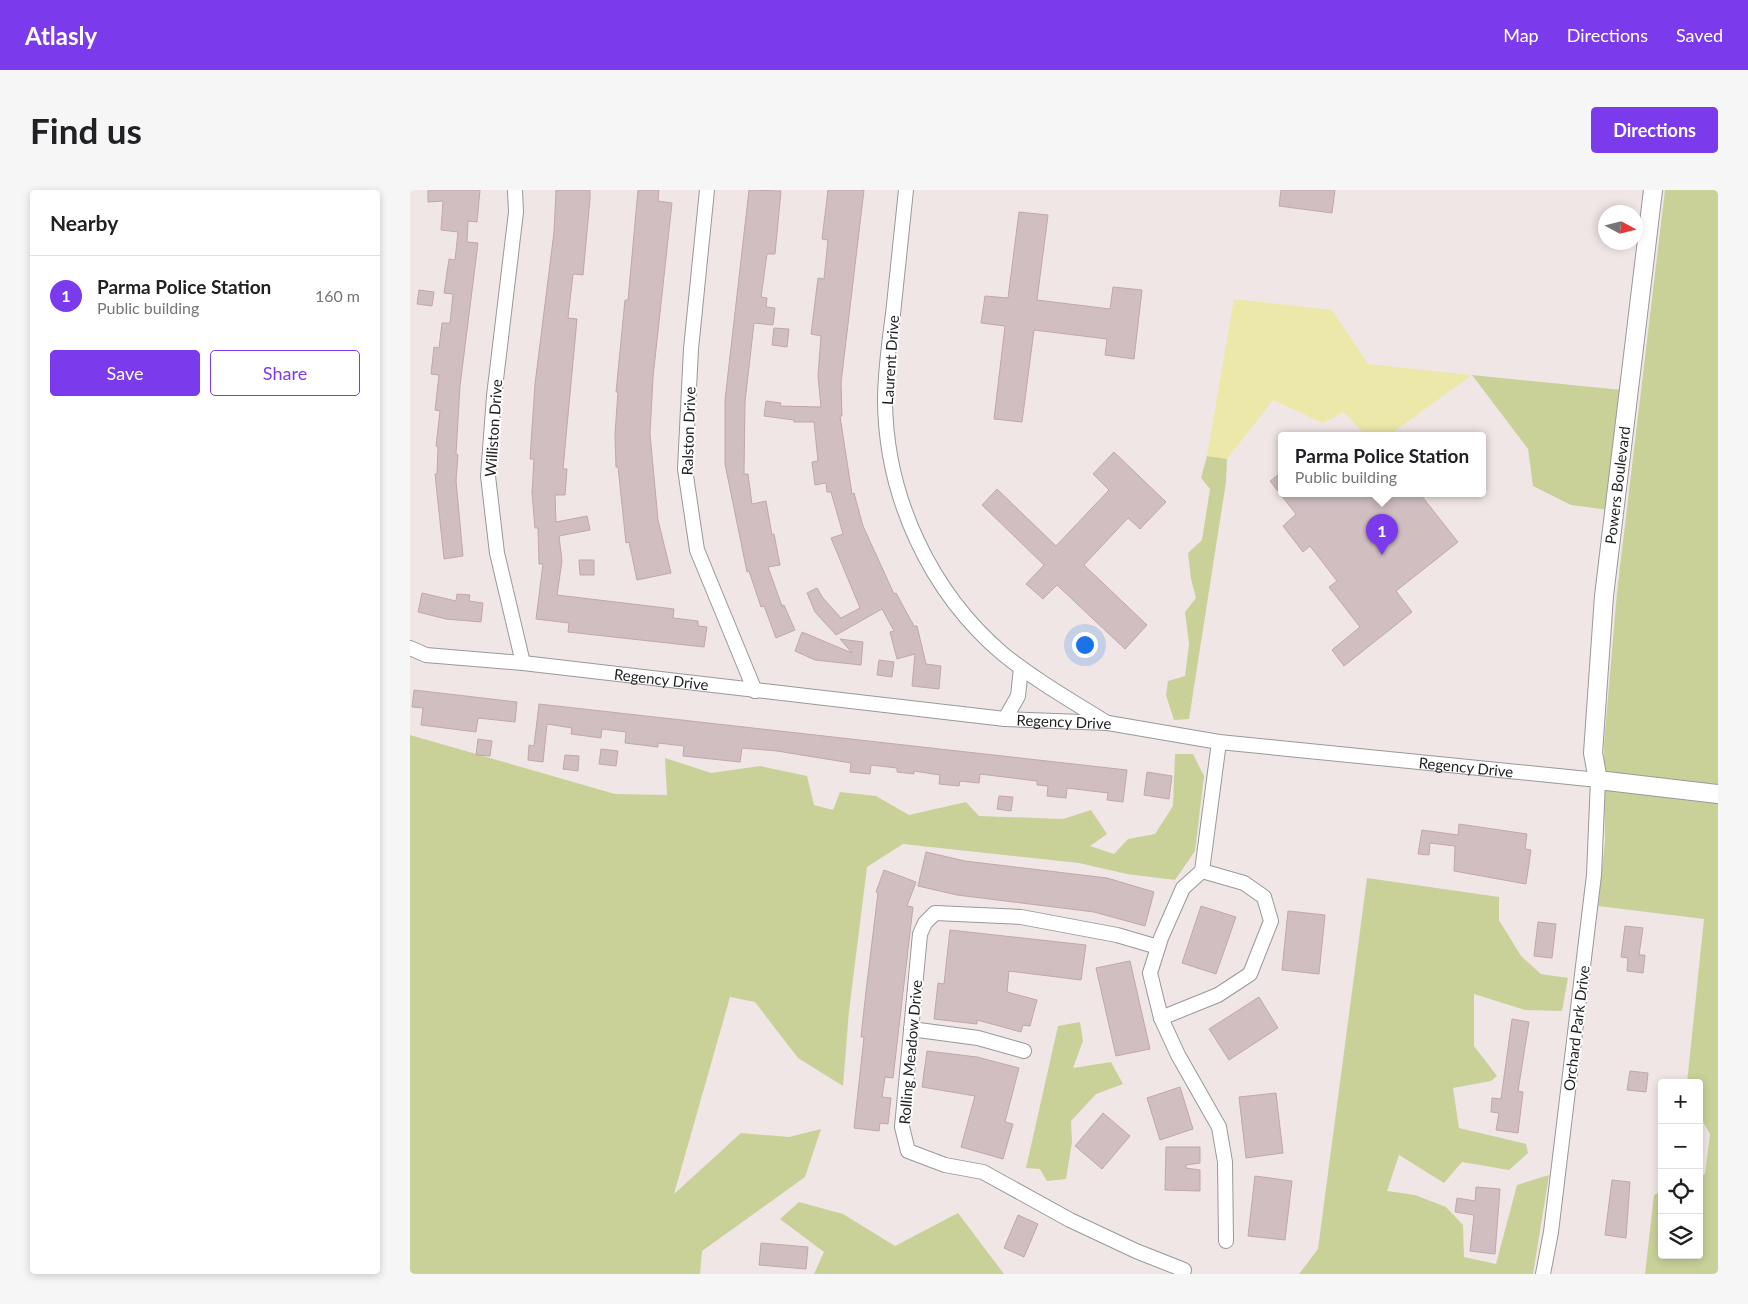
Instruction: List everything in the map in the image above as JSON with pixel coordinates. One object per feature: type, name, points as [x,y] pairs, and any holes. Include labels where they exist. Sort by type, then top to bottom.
[{"type":"street","name":"Williston Drive","points":[[515,190],[516,212],[494,396],[488,476],[497,553],[523,663]]},
{"type":"street","name":"Ralston Drive","points":[[707,190],[691,349],[684,469],[696,550],[755,691]]},
{"type":"street","name":"Laurent Drive","points":[[906,190],[886,382],[887,434],[895,480],[912,529],[938,578],[975,627],[1021,668],[1108,723]]},
{"type":"street","name":"Powers Boulevard","points":[[1598,780],[1593,753],[1604,596],[1653,190]]},
{"type":"street","name":"Regency Drive","points":[[410,648],[426,656],[523,663],[1005,719],[1108,723],[1219,742],[1718,794]]},
{"type":"street","points":[[1005,719],[1018,696],[1021,668]]},
{"type":"street","points":[[1219,742],[1202,871],[1182,888],[1158,947],[1150,973],[1161,1018],[1178,1055],[1219,1127],[1225,1162],[1226,1241]]},
{"type":"street","name":"Orchard Park Drive","points":[[1543,1274],[1551,1232],[1594,875],[1598,780]]},
{"type":"street","points":[[1161,1018],[1218,995],[1250,974],[1270,921],[1264,897],[1244,883],[1202,871]]},
{"type":"street","name":"Rolling Meadow Drive","points":[[1158,947],[1116,935],[1021,917],[935,913],[925,923],[920,934],[902,1127],[908,1151],[945,1165],[983,1172],[1070,1220],[1136,1251],[1184,1270]]},
{"type":"street","points":[[911,1029],[978,1038],[1024,1051]]},
{"type":"shaded area","points":[[1234,299],[1332,310],[1368,364],[1472,375],[1394,432],[1362,432],[1344,412],[1323,423],[1273,400],[1227,459],[1207,456]]},
{"type":"green space","points":[[1665,190],[1718,190],[1718,1274],[1645,1274],[1654,1195],[1658,1193],[1658,1259],[1703,1259],[1703,1175],[1705,1174],[1710,1134],[1703,1122],[1703,1079],[1687,1079],[1704,919],[1598,906],[1605,841],[1604,744],[1617,592]]},
{"type":"green space","points":[[1472,375],[1622,390],[1609,510],[1571,505],[1533,486],[1528,449]]},
{"type":"green space","points":[[1207,456],[1227,459],[1226,482],[1189,719],[1174,720],[1166,695],[1168,681],[1185,676],[1189,644],[1185,612],[1196,598],[1191,579],[1188,553],[1202,540],[1210,489],[1201,478]]},
{"type":"green space","points":[[410,735],[615,794],[667,795],[665,758],[711,773],[760,766],[807,776],[814,805],[833,810],[840,792],[876,796],[909,815],[966,802],[979,816],[1063,819],[1091,810],[1107,834],[1090,846],[1114,854],[1128,839],[1155,834],[1173,806],[1175,754],[1193,754],[1204,776],[1195,851],[1175,880],[1127,874],[1079,863],[903,844],[867,867],[849,1011],[843,1086],[798,1058],[755,1002],[730,997],[674,1194],[741,1133],[789,1137],[821,1129],[805,1177],[702,1251],[700,1274],[410,1274]]},
{"type":"green space","points":[[1367,878],[1499,897],[1499,920],[1521,956],[1541,974],[1568,978],[1562,1011],[1525,1010],[1474,994],[1474,1046],[1497,1076],[1491,1081],[1453,1088],[1459,1128],[1526,1144],[1528,1153],[1509,1170],[1462,1162],[1444,1183],[1399,1155],[1387,1191],[1415,1195],[1446,1207],[1463,1225],[1464,1257],[1496,1264],[1517,1185],[1549,1175],[1533,1274],[1299,1274],[1318,1249]]},
{"type":"green space","points":[[1080,1022],[1083,1041],[1073,1068],[1111,1062],[1123,1084],[1096,1094],[1071,1121],[1072,1142],[1066,1179],[1047,1181],[1040,1169],[1026,1168],[1058,1026]]},
{"type":"green space","points":[[799,1202],[843,1214],[895,1246],[958,1213],[1004,1274],[814,1274],[824,1252],[780,1219]]},
{"type":"building","points":[[428,190],[480,190],[477,222],[468,221],[467,242],[478,243],[460,386],[456,454],[458,455],[456,481],[463,556],[444,559],[435,474],[437,474],[438,447],[436,446],[440,411],[435,410],[439,375],[431,374],[434,347],[439,348],[442,323],[450,323],[453,294],[444,293],[449,259],[455,260],[458,232],[441,230],[443,201],[428,202]]},
{"type":"building","points":[[556,190],[590,190],[583,275],[573,274],[568,318],[577,319],[563,469],[567,469],[565,495],[555,495],[556,522],[587,516],[590,530],[559,536],[562,561],[557,595],[674,609],[673,618],[698,621],[698,626],[707,627],[704,647],[568,632],[569,623],[536,619],[543,564],[539,564],[538,528],[535,528],[532,493],[534,459],[530,459],[535,384],[554,232]]},
{"type":"building","points":[[638,190],[659,190],[658,201],[672,203],[653,377],[650,434],[658,520],[671,573],[637,580],[629,542],[626,543],[618,467],[616,467],[615,434],[618,392],[616,392],[625,300],[628,300]]},
{"type":"building","points":[[749,190],[781,191],[775,254],[767,254],[761,297],[767,298],[766,307],[775,308],[773,325],[754,323],[745,402],[744,474],[748,474],[752,504],[766,501],[780,565],[768,567],[782,606],[784,605],[795,630],[776,638],[764,606],[761,607],[749,571],[747,572],[725,464],[725,400]]},
{"type":"building","points":[[828,190],[864,190],[841,383],[842,416],[840,416],[852,494],[854,493],[863,526],[894,594],[896,593],[914,626],[917,626],[926,664],[941,666],[939,689],[912,686],[915,654],[897,659],[890,632],[894,631],[882,609],[836,635],[815,612],[807,593],[817,588],[823,598],[841,618],[860,608],[831,538],[843,534],[831,492],[827,492],[826,483],[815,485],[812,462],[818,461],[814,422],[794,422],[794,420],[764,416],[766,401],[781,403],[780,406],[821,407],[818,376],[821,336],[811,334],[818,278],[824,279],[828,240],[822,239]]},
{"type":"building","points":[[1281,190],[1335,190],[1332,213],[1279,206]]},
{"type":"building","points":[[1019,212],[1048,215],[1037,300],[1110,309],[1113,287],[1142,290],[1134,359],[1105,355],[1107,339],[1034,330],[1022,422],[994,419],[1005,326],[981,323],[985,296],[1008,298]]},
{"type":"building","points":[[419,290],[434,292],[432,306],[417,304]]},
{"type":"building","points":[[774,328],[789,329],[787,347],[772,345]]},
{"type":"building","points":[[1114,452],[1166,502],[1140,529],[1128,518],[1084,565],[1147,625],[1125,649],[1057,585],[1043,599],[1026,584],[1044,565],[982,505],[997,489],[1056,546],[1109,490],[1093,474]]},
{"type":"building","points":[[1278,475],[1278,491],[1270,481]]},
{"type":"building","points":[[1283,497],[1422,497],[1458,542],[1396,591],[1412,612],[1344,666],[1332,650],[1360,627],[1329,587],[1337,581],[1310,546],[1303,552],[1283,526],[1296,514]]},
{"type":"building","points":[[579,560],[594,560],[594,575],[580,575]]},
{"type":"building","points":[[422,593],[456,601],[457,594],[470,595],[469,601],[483,603],[481,622],[446,619],[418,612]]},
{"type":"building","points":[[802,632],[852,653],[840,639],[863,642],[861,665],[815,660],[795,651]]},
{"type":"building","points":[[879,660],[894,662],[892,677],[877,675]]},
{"type":"building","points":[[414,690],[517,702],[515,722],[478,718],[476,732],[421,725],[423,708],[412,707]]},
{"type":"building","points":[[539,704],[1127,770],[1123,802],[1107,800],[1108,793],[1067,788],[1066,798],[1047,796],[1048,786],[1037,785],[1037,781],[980,774],[979,783],[960,781],[959,786],[939,784],[940,775],[914,771],[914,774],[897,772],[897,768],[871,765],[870,774],[850,772],[851,763],[777,751],[742,748],[740,762],[683,756],[684,746],[658,743],[658,747],[625,743],[626,732],[602,729],[601,738],[571,734],[572,728],[547,724],[543,762],[528,760],[529,745],[534,746]]},
{"type":"building","points":[[478,739],[492,741],[490,756],[476,755]]},
{"type":"building","points":[[601,749],[618,751],[616,766],[599,764]]},
{"type":"building","points":[[565,755],[579,756],[578,771],[563,769]]},
{"type":"building","points":[[1147,772],[1172,776],[1169,799],[1144,795]]},
{"type":"building","points":[[999,796],[1013,797],[1011,811],[997,809]]},
{"type":"building","points":[[1459,824],[1527,834],[1525,849],[1531,850],[1526,884],[1454,871],[1455,846],[1430,843],[1429,855],[1418,854],[1422,830],[1458,835]]},
{"type":"building","points":[[926,852],[965,861],[1107,878],[1154,892],[1145,926],[1094,912],[957,895],[918,886]]},
{"type":"building","points":[[884,870],[916,882],[907,906],[913,907],[893,1078],[885,1077],[882,1097],[891,1098],[888,1124],[880,1123],[879,1131],[854,1128],[864,1037],[861,1037],[878,893],[876,892]]},
{"type":"building","points":[[1201,906],[1236,917],[1216,974],[1182,963]]},
{"type":"building","points":[[1288,911],[1325,915],[1319,974],[1282,970]]},
{"type":"building","points":[[1538,922],[1556,924],[1552,958],[1534,956]]},
{"type":"building","points":[[1625,926],[1643,928],[1639,955],[1645,955],[1643,973],[1627,971],[1628,958],[1621,957]]},
{"type":"building","points":[[950,930],[1086,945],[1081,980],[1009,971],[1007,992],[1037,1000],[1030,1026],[1023,1025],[1021,1032],[977,1020],[977,1024],[934,1019],[938,983],[944,984]]},
{"type":"building","points":[[1130,961],[1150,1049],[1116,1056],[1096,968]]},
{"type":"building","points":[[1259,997],[1278,1028],[1229,1060],[1209,1029]]},
{"type":"building","points":[[1512,1019],[1529,1022],[1518,1091],[1523,1092],[1518,1133],[1496,1130],[1499,1113],[1491,1112],[1492,1098],[1501,1099]]},
{"type":"building","points":[[927,1051],[977,1057],[1019,1068],[1005,1122],[1013,1124],[1003,1159],[961,1147],[975,1096],[922,1087]]},
{"type":"building","points":[[1630,1071],[1648,1073],[1646,1092],[1627,1090]]},
{"type":"building","points":[[1180,1087],[1193,1129],[1160,1140],[1147,1098]]},
{"type":"building","points":[[1276,1093],[1283,1153],[1246,1158],[1239,1097]]},
{"type":"building","points":[[1103,1113],[1130,1136],[1102,1169],[1075,1146]]},
{"type":"building","points":[[1166,1147],[1200,1147],[1200,1163],[1186,1165],[1186,1168],[1200,1170],[1200,1191],[1165,1190]]},
{"type":"building","points":[[1255,1176],[1292,1181],[1285,1240],[1248,1236]]},
{"type":"building","points":[[1612,1180],[1630,1182],[1626,1238],[1605,1235]]},
{"type":"building","points":[[1476,1187],[1500,1189],[1495,1254],[1470,1251],[1474,1215],[1455,1212],[1457,1198],[1475,1201]]},
{"type":"building","points":[[1018,1215],[1038,1224],[1024,1257],[1004,1248]]},
{"type":"building","points":[[761,1243],[808,1247],[806,1269],[759,1265]]},
{"type":"place","name":"Parma Police Station","points":[[1382,555]]}]
